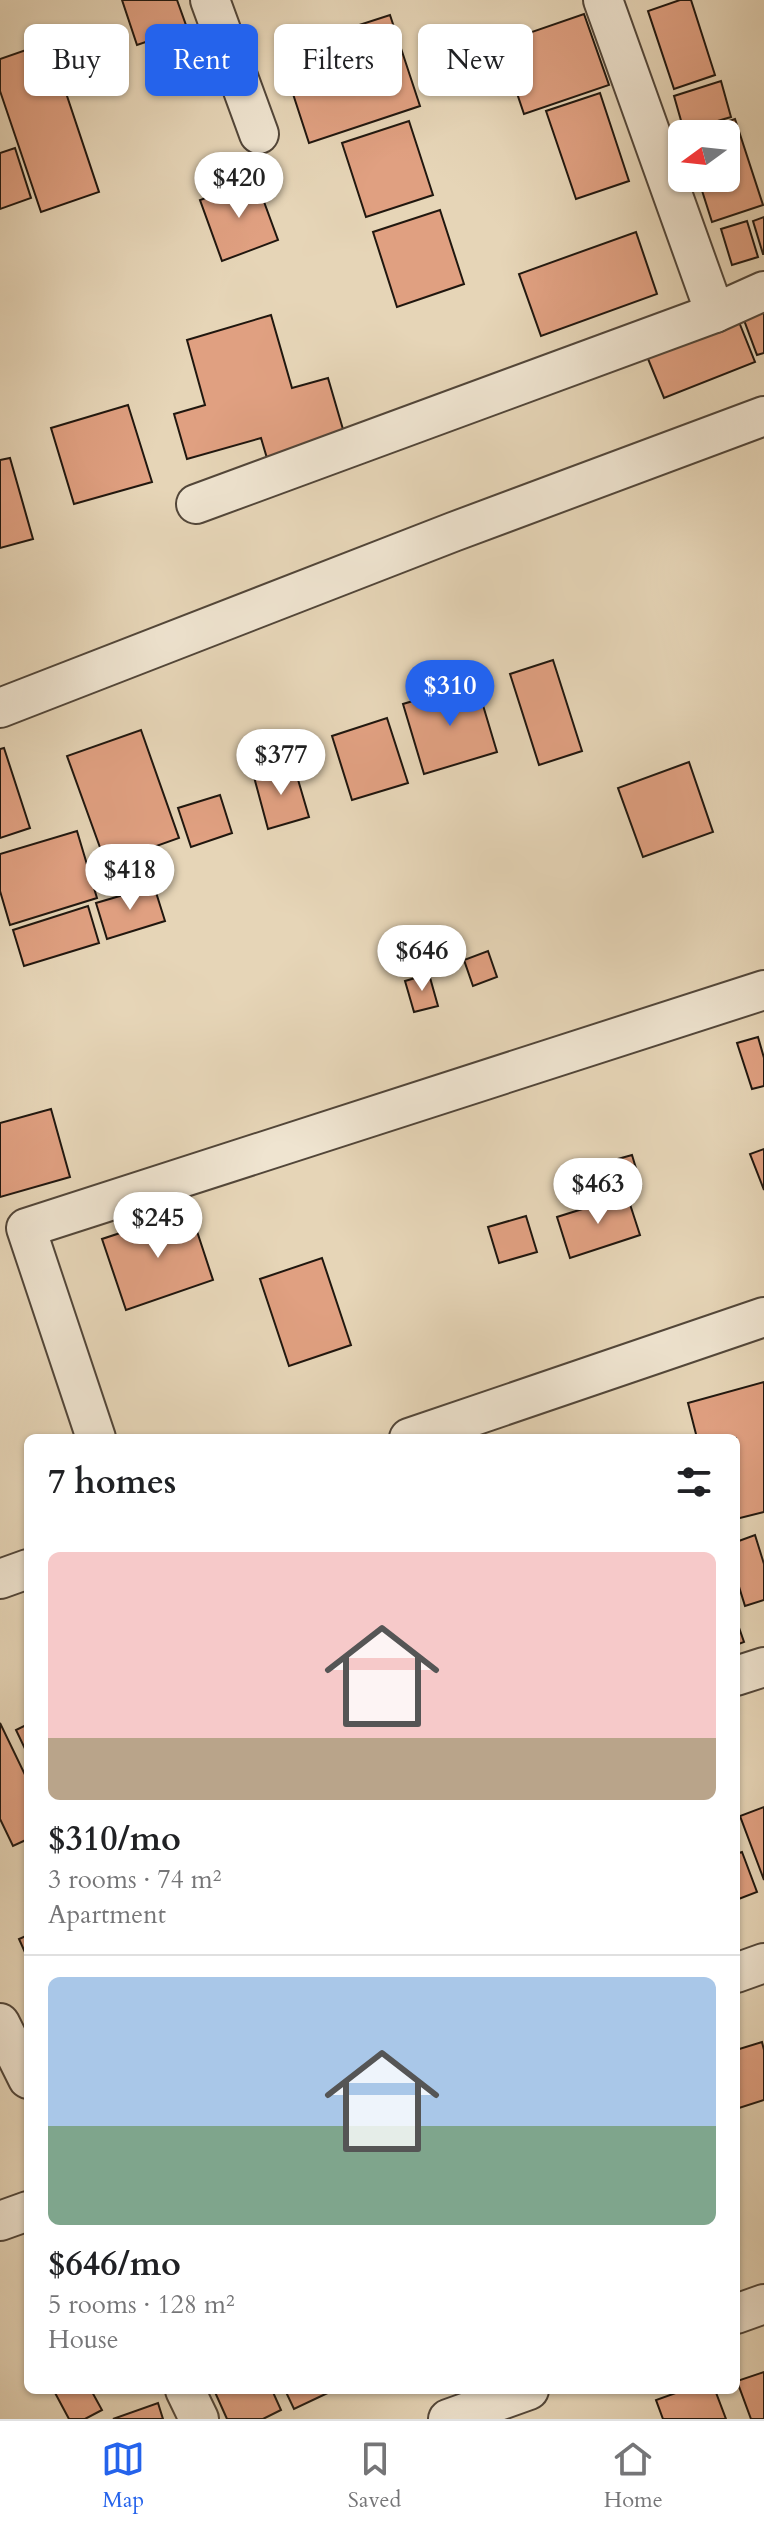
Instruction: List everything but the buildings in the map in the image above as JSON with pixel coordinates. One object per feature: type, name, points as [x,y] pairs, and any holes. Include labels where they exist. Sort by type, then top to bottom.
[{"type":"street","points":[[210,0],[259,134]]},
{"type":"street","points":[[603,0],[715,313]]},
{"type":"street","points":[[196,504],[715,313],[764,291]]},
{"type":"street","points":[[0,708],[453,532],[764,416]]},
{"type":"street","points":[[94,1434],[13,1232],[764,990]]},
{"type":"street","points":[[421,1434],[764,1317]]},
{"type":"street","points":[[0,1579],[24,1570]]},
{"type":"street","points":[[740,1675],[764,1667]]},
{"type":"street","points":[[740,1972],[764,1963]]},
{"type":"street","points":[[0,2023],[24,2071]]},
{"type":"street","points":[[0,2221],[24,2212]]},
{"type":"street","points":[[740,2313],[764,2304]]},
{"type":"street","points":[[187,2394],[199,2419]]},
{"type":"street","points":[[448,2419],[529,2398]]}]
